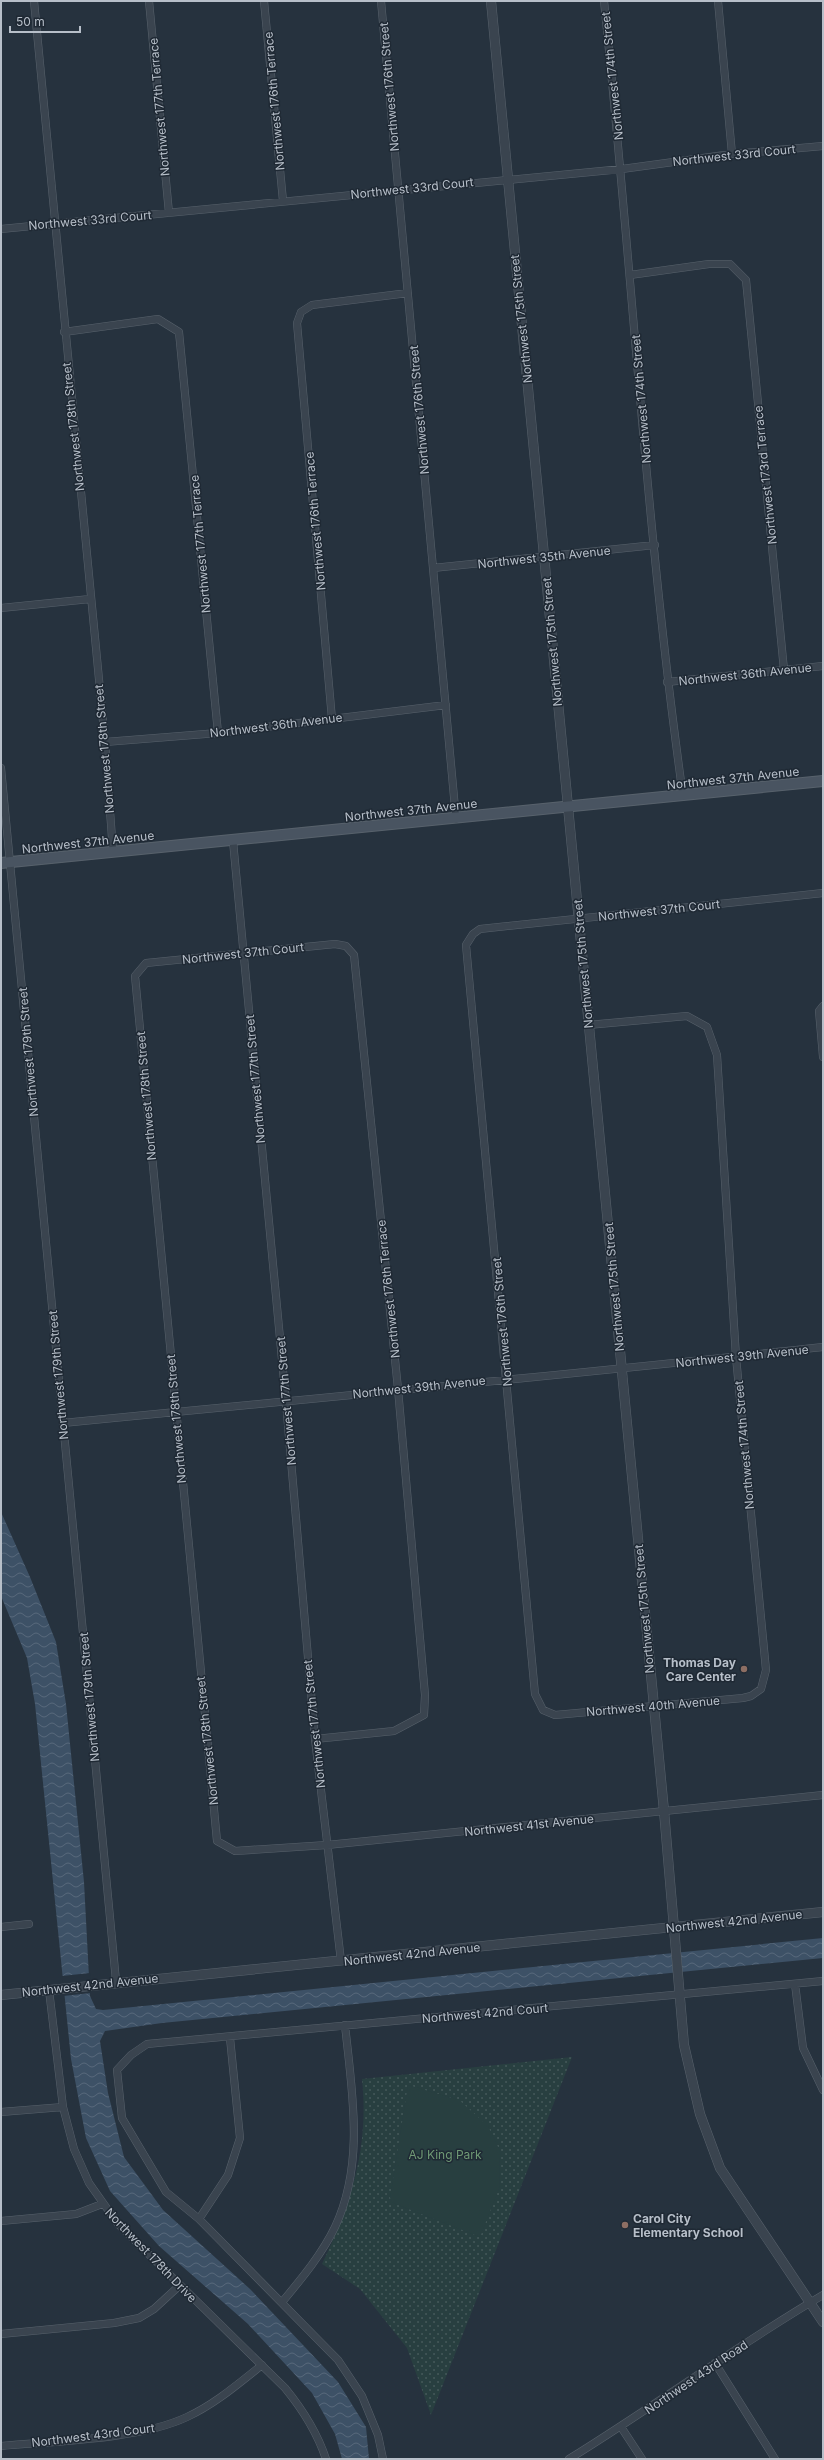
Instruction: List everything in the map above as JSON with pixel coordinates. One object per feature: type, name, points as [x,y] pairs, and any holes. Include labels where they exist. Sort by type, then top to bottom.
[{"type":"main road","name":"Northwest 37th Avenue","points":[[5,863],[568,808],[823,781]]},
{"type":"street","name":"Northwest 178th Street","points":[[34,1],[64,332],[105,742],[113,852]]},
{"type":"street","name":"Northwest 177th Terrace","points":[[149,1],[169,213]]},
{"type":"street","name":"Northwest 176th Terrace","points":[[264,1],[283,201]]},
{"type":"street","name":"Northwest 176th Street","points":[[381,1],[456,819]]},
{"type":"street","name":"Northwest 175th Street","points":[[491,1],[675,1927],[684,2045],[700,2114],[720,2168],[823,2322]]},
{"type":"street","name":"Northwest 174th Street","points":[[604,1],[622,169],[630,275],[667,682],[683,796]]},
{"type":"street","points":[[718,1],[732,154]]},
{"type":"street","name":"Northwest 33rd Court","points":[[1,229],[398,189],[622,169],[732,154],[823,146]]},
{"type":"street","name":"Northwest 173rd Terrace","points":[[630,275],[709,264],[730,264],[746,280],[784,670]]},
{"type":"street","name":"Northwest 176th Terrace","points":[[332,719],[297,323],[302,312],[312,305],[408,293]]},
{"type":"street","name":"Northwest 177th Terrace","points":[[64,332],[158,320],[179,332],[218,733]]},
{"type":"street","name":"Northwest 35th Avenue","points":[[433,568],[544,558],[655,545]]},
{"type":"street","points":[[1,608],[90,599]]},
{"type":"street","name":"Northwest 36th Avenue","points":[[667,682],[823,666]]},
{"type":"street","name":"Northwest 36th Avenue","points":[[105,742],[218,733],[446,705]]},
{"type":"street","name":"Northwest 179th Street","points":[[1,768],[5,863],[63,1423],[116,1981]]},
{"type":"street","name":"Northwest 177th Street","points":[[233,841],[286,1402],[315,1740],[341,1962]]},
{"type":"street","name":"Northwest 37th Court","points":[[473,934],[480,929],[823,893]]},
{"type":"street","name":"Northwest 176th Street","points":[[473,934],[466,945],[508,1378],[536,1694],[544,1710]]},
{"type":"street","name":"Northwest 37th Court","points":[[135,976],[146,963],[335,944],[346,946],[354,955]]},
{"type":"street","name":"Northwest 176th Terrace","points":[[315,1740],[394,1731],[424,1715],[425,1695],[420,1623],[398,1389],[354,955]]},
{"type":"street","name":"Northwest 178th Street","points":[[135,976],[175,1412],[217,1841],[235,1850]]},
{"type":"street","points":[[821,1009],[823,1057]]},
{"type":"street","name":"Northwest 174th Street","points":[[588,1025],[688,1016],[707,1027],[717,1055],[736,1357],[766,1670],[761,1689]]},
{"type":"street","name":"Northwest 39th Avenue","points":[[63,1423],[286,1402],[508,1378],[622,1369],[823,1347]]},
{"type":"street","name":"Northwest 40th Avenue","points":[[544,1710],[555,1715],[654,1707],[743,1698],[751,1696],[761,1689]]},
{"type":"street","name":"Northwest 41st Avenue","points":[[235,1850],[327,1845],[823,1795]]},
{"type":"street","name":"Northwest 42nd Avenue","points":[[1,1995],[116,1981],[341,1962],[823,1912]]},
{"type":"street","points":[[1,1927],[29,1924]]},
{"type":"street","name":"Northwest 42nd Court","points":[[199,2219],[166,2192],[122,2118],[117,2070],[131,2055],[147,2044],[230,2038],[345,2025],[680,1996],[823,1981]]},
{"type":"street","points":[[795,1984],[803,2048],[823,2090]]},
{"type":"street","name":"Northwest 178th Drive","points":[[49,1990],[63,2107],[74,2149],[89,2183],[102,2204],[118,2224],[179,2286],[286,2388],[302,2409],[317,2434],[326,2459]]},
{"type":"street","points":[[283,2301],[312,2266],[335,2227],[349,2188],[354,2147],[345,2025]]},
{"type":"street","points":[[230,2038],[240,2138],[228,2175],[199,2219],[283,2301],[338,2360],[362,2396],[378,2435],[383,2459]]},
{"type":"street","points":[[1,2112],[63,2107]]},
{"type":"street","points":[[1,2221],[76,2214],[102,2204]]},
{"type":"street","points":[[1,2334],[114,2323],[139,2318],[154,2309],[179,2286]]},
{"type":"street","name":"Northwest 43rd Road","points":[[569,2459],[621,2427],[715,2363],[823,2295]]},
{"type":"street","points":[[715,2363],[775,2459]]},
{"type":"street","name":"Northwest 43rd Court","points":[[1,2446],[116,2435],[169,2424],[212,2404],[262,2365]]},
{"type":"street","points":[[621,2427],[642,2459]]},
{"type":"green space","name":"AJ King Park","points":[[572,2057],[431,2415],[407,2348],[360,2289],[322,2264],[342,2218],[356,2174],[363,2128],[364,2104],[362,2079]]},
{"type":"green space","points":[[408,2085],[459,2100],[488,2126],[499,2149],[500,2186],[480,2237],[393,2203],[390,2198]]},
{"type":"water","points":[[1,1512],[30,1577],[56,1642],[66,1704],[84,1882],[90,1996],[96,2009],[103,2010],[823,1938],[823,1958],[162,2023],[105,2031],[100,2041],[108,2093],[124,2157],[163,2210],[250,2289],[338,2382],[366,2427],[369,2459],[342,2459],[335,2434],[312,2393],[248,2324],[159,2246],[110,2191],[86,2138],[71,2059],[35,1704],[27,1658],[1,1596]]},
{"type":"pier","points":[[90,1973],[91,1993],[63,1996],[62,1976]]},
{"type":"place","name":"Thomas Day Care Center","points":[[744,1669]]},
{"type":"place","name":"Carol City Elementary School","points":[[625,2225]]}]
